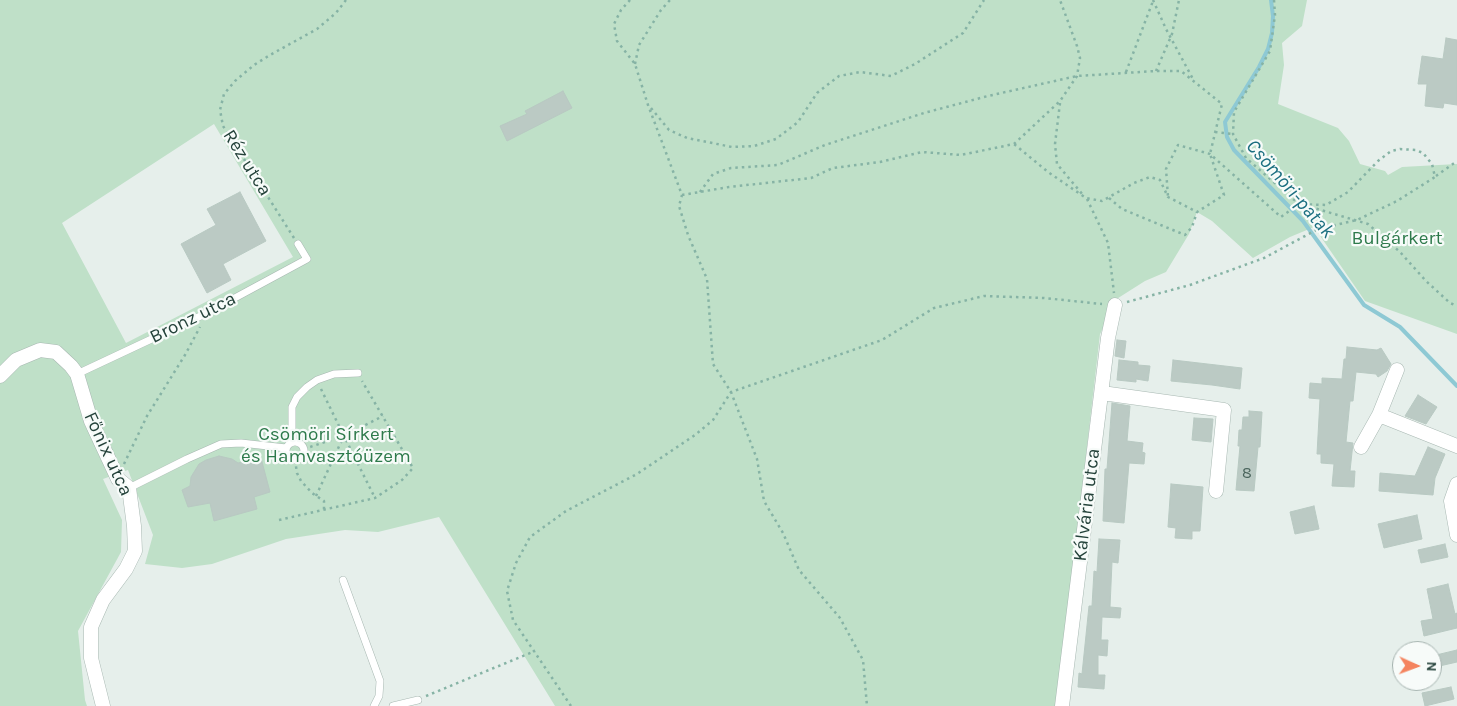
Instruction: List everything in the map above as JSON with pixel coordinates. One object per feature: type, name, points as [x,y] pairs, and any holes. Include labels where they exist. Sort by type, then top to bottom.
[{"type":"street","name":"Kálvária utca","points":[[1062,706],[1108,338],[1115,305]]},
{"type":"street","name":"Főnix utca","points":[[0,376],[16,360],[40,350],[56,352],[72,366],[77,374],[91,421],[123,484],[134,526],[134,551],[126,570],[103,600],[91,627],[91,658],[103,706]]},
{"type":"street","points":[[1361,448],[1379,415],[1398,370]]},
{"type":"street","points":[[1102,393],[1224,410],[1216,491]]},
{"type":"street","points":[[1379,415],[1457,446]]},
{"type":"street","points":[[1457,484],[1450,501],[1457,534]]},
{"type":"lane","name":"Bronz utca","points":[[77,374],[207,313],[307,259],[298,244]]},
{"type":"lane","points":[[292,442],[297,442],[304,450],[300,459],[289,459],[286,454],[286,448],[292,442],[292,407],[307,387],[317,380],[334,374],[358,373]]},
{"type":"lane","points":[[123,484],[221,444],[241,443],[286,448]]},
{"type":"lane","points":[[343,580],[380,681],[379,696],[374,706]]},
{"type":"lane","points":[[393,706],[418,700]]},
{"type":"path","name":"Réz utca","points":[[298,244],[223,126],[220,110],[224,94],[234,81],[254,65],[317,29],[346,0]]},
{"type":"path","points":[[630,0],[621,10],[614,24],[617,41],[635,64],[682,195],[679,206],[688,235],[707,279],[713,364],[731,392],[757,459],[764,501],[784,533],[799,570],[840,618],[863,660],[866,706]]},
{"type":"path","points":[[635,64],[640,45],[661,10],[670,0]]},
{"type":"path","points":[[648,104],[669,130],[687,138],[732,147],[754,146],[769,142],[776,139],[798,122],[817,93],[838,76],[860,72],[891,76],[915,64],[963,33],[984,0]]},
{"type":"path","points":[[682,195],[728,186],[776,183],[811,178],[833,168],[880,162],[922,152],[961,155],[1014,144],[1060,101],[1077,76],[1080,58],[1078,46],[1060,0]]},
{"type":"path","points":[[1156,71],[1170,37],[1179,0]]},
{"type":"path","points":[[1274,0],[1275,15],[1270,50],[1234,112],[1232,134],[1246,158],[1299,204],[1368,224],[1400,252],[1426,281],[1450,303],[1457,306]]},
{"type":"path","points":[[1126,73],[1153,1]]},
{"type":"path","points":[[1153,1],[1195,82]]},
{"type":"path","points":[[700,192],[713,174],[731,168],[778,165],[825,145],[924,112],[1077,76],[1181,71],[1222,104],[1210,154],[1224,195],[1197,212],[1192,227],[1185,234],[1122,209],[1109,198]]},
{"type":"path","points":[[1060,101],[1055,144],[1057,164],[1086,198],[1108,243],[1115,305]]},
{"type":"path","points":[[1216,132],[1232,134]]},
{"type":"path","points":[[1014,144],[1048,172],[1086,198],[1102,202],[1134,183],[1150,177],[1160,180],[1168,197],[1197,212]]},
{"type":"path","points":[[1168,197],[1166,169],[1178,145],[1210,154],[1281,217],[1299,204],[1326,205],[1348,192],[1378,161],[1391,151],[1400,149],[1416,150],[1423,153],[1432,164],[1435,177]]},
{"type":"path","points":[[571,706],[513,620],[507,591],[516,563],[530,537],[566,512],[636,474],[694,435],[713,420],[731,392],[882,340],[934,308],[984,296],[1044,298],[1115,305],[1190,285],[1264,258],[1318,229],[1357,220],[1397,201],[1457,161]]},
{"type":"path","points":[[123,484],[147,416],[185,355],[207,313]]},
{"type":"path","points":[[279,520],[376,498],[402,480],[413,468],[358,373]]},
{"type":"path","points":[[317,380],[342,432],[343,439],[376,498]]},
{"type":"path","points":[[316,496],[343,439],[348,434],[383,416]]},
{"type":"path","points":[[342,432],[348,434]]},
{"type":"path","points":[[304,450],[343,439]]},
{"type":"path","points":[[295,460],[297,473],[316,496],[324,501],[324,510]]},
{"type":"path","points":[[418,700],[535,651]]},
{"type":"green space","name":"Bulgárkert","points":[[0,0],[1307,0],[1302,26],[1282,43],[1284,65],[1278,104],[1338,128],[1349,141],[1360,164],[1385,171],[1388,175],[1402,167],[1457,164],[1457,334],[1365,301],[1314,227],[1290,237],[1253,258],[1212,221],[1197,212],[1189,234],[1166,272],[1145,281],[1115,300],[1115,305],[1100,334],[1057,706],[555,706],[439,517],[378,532],[345,530],[286,539],[212,564],[182,568],[145,564],[153,535],[128,470],[103,479],[122,520],[121,552],[78,631],[87,706],[0,706]],"holes":[[[214,124],[293,257],[126,343],[62,223]]]},
{"type":"building","points":[[1446,38],[1457,40],[1457,105],[1444,103],[1443,108],[1425,106],[1427,84],[1418,84],[1422,56],[1443,59]]},
{"type":"building","points":[[563,91],[572,108],[507,141],[500,126],[527,114],[525,111]]},
{"type":"building","points":[[240,192],[266,241],[223,264],[231,280],[207,293],[181,244],[216,225],[207,209]]},
{"type":"building","points":[[1117,340],[1126,341],[1124,358],[1115,356]]},
{"type":"building","points":[[1347,347],[1377,350],[1381,348],[1391,364],[1387,371],[1378,377],[1376,374],[1356,372],[1353,401],[1350,401],[1346,442],[1353,443],[1350,471],[1355,471],[1354,487],[1332,486],[1334,464],[1321,463],[1321,454],[1317,454],[1320,399],[1309,398],[1310,383],[1322,384],[1322,378],[1342,379]]},
{"type":"building","points":[[1119,360],[1138,362],[1138,365],[1150,366],[1148,381],[1136,379],[1136,382],[1117,380]]},
{"type":"building","points":[[1173,360],[1242,368],[1240,389],[1171,381]]},
{"type":"building","points":[[1418,395],[1437,407],[1426,424],[1405,416]]},
{"type":"building","points":[[1112,403],[1130,406],[1127,441],[1143,443],[1142,452],[1145,453],[1144,464],[1129,463],[1124,523],[1103,521],[1105,469],[1107,469]]},
{"type":"building","points":[[1249,411],[1262,412],[1260,447],[1258,447],[1254,491],[1236,490],[1240,446],[1238,446],[1239,430],[1242,430],[1243,417],[1249,417]]},
{"type":"building","points":[[1194,418],[1213,419],[1211,442],[1192,440]]},
{"type":"building","points":[[1428,447],[1445,454],[1435,478],[1433,495],[1379,491],[1380,473],[1415,476]]},
{"type":"building","name":"Csömöri Sírkert és Hamvasztóüzem","points":[[219,456],[232,459],[238,463],[261,458],[270,492],[254,497],[257,509],[214,521],[210,503],[188,507],[182,490],[190,486],[191,477],[199,464]]},
{"type":"building","points":[[1171,484],[1203,487],[1200,531],[1192,531],[1192,539],[1175,538],[1176,528],[1168,527]]},
{"type":"building","points":[[1314,506],[1319,529],[1295,534],[1290,512]]},
{"type":"building","points":[[1417,515],[1422,539],[1384,548],[1378,524]]},
{"type":"building","points":[[1099,539],[1120,540],[1118,563],[1112,562],[1110,607],[1121,608],[1120,618],[1102,617],[1101,640],[1108,640],[1107,656],[1098,655],[1098,675],[1105,675],[1104,689],[1078,687],[1079,673],[1082,674],[1089,606],[1092,606],[1094,571],[1097,572]]},
{"type":"building","points":[[1445,544],[1448,557],[1421,563],[1418,550]]},
{"type":"building","points":[[1448,584],[1455,614],[1457,613],[1457,628],[1424,636],[1421,621],[1433,619],[1427,589]]},
{"type":"building","points":[[1457,650],[1457,662],[1442,665],[1442,654]]},
{"type":"building","points":[[1451,687],[1454,699],[1425,706],[1422,693],[1442,691],[1442,689]]},
{"type":"waterway","name":"Csömöri-patak","points":[[1271,0],[1273,16],[1272,33],[1268,49],[1225,122],[1227,137],[1234,150],[1303,221],[1364,305],[1400,327],[1457,386]]}]
